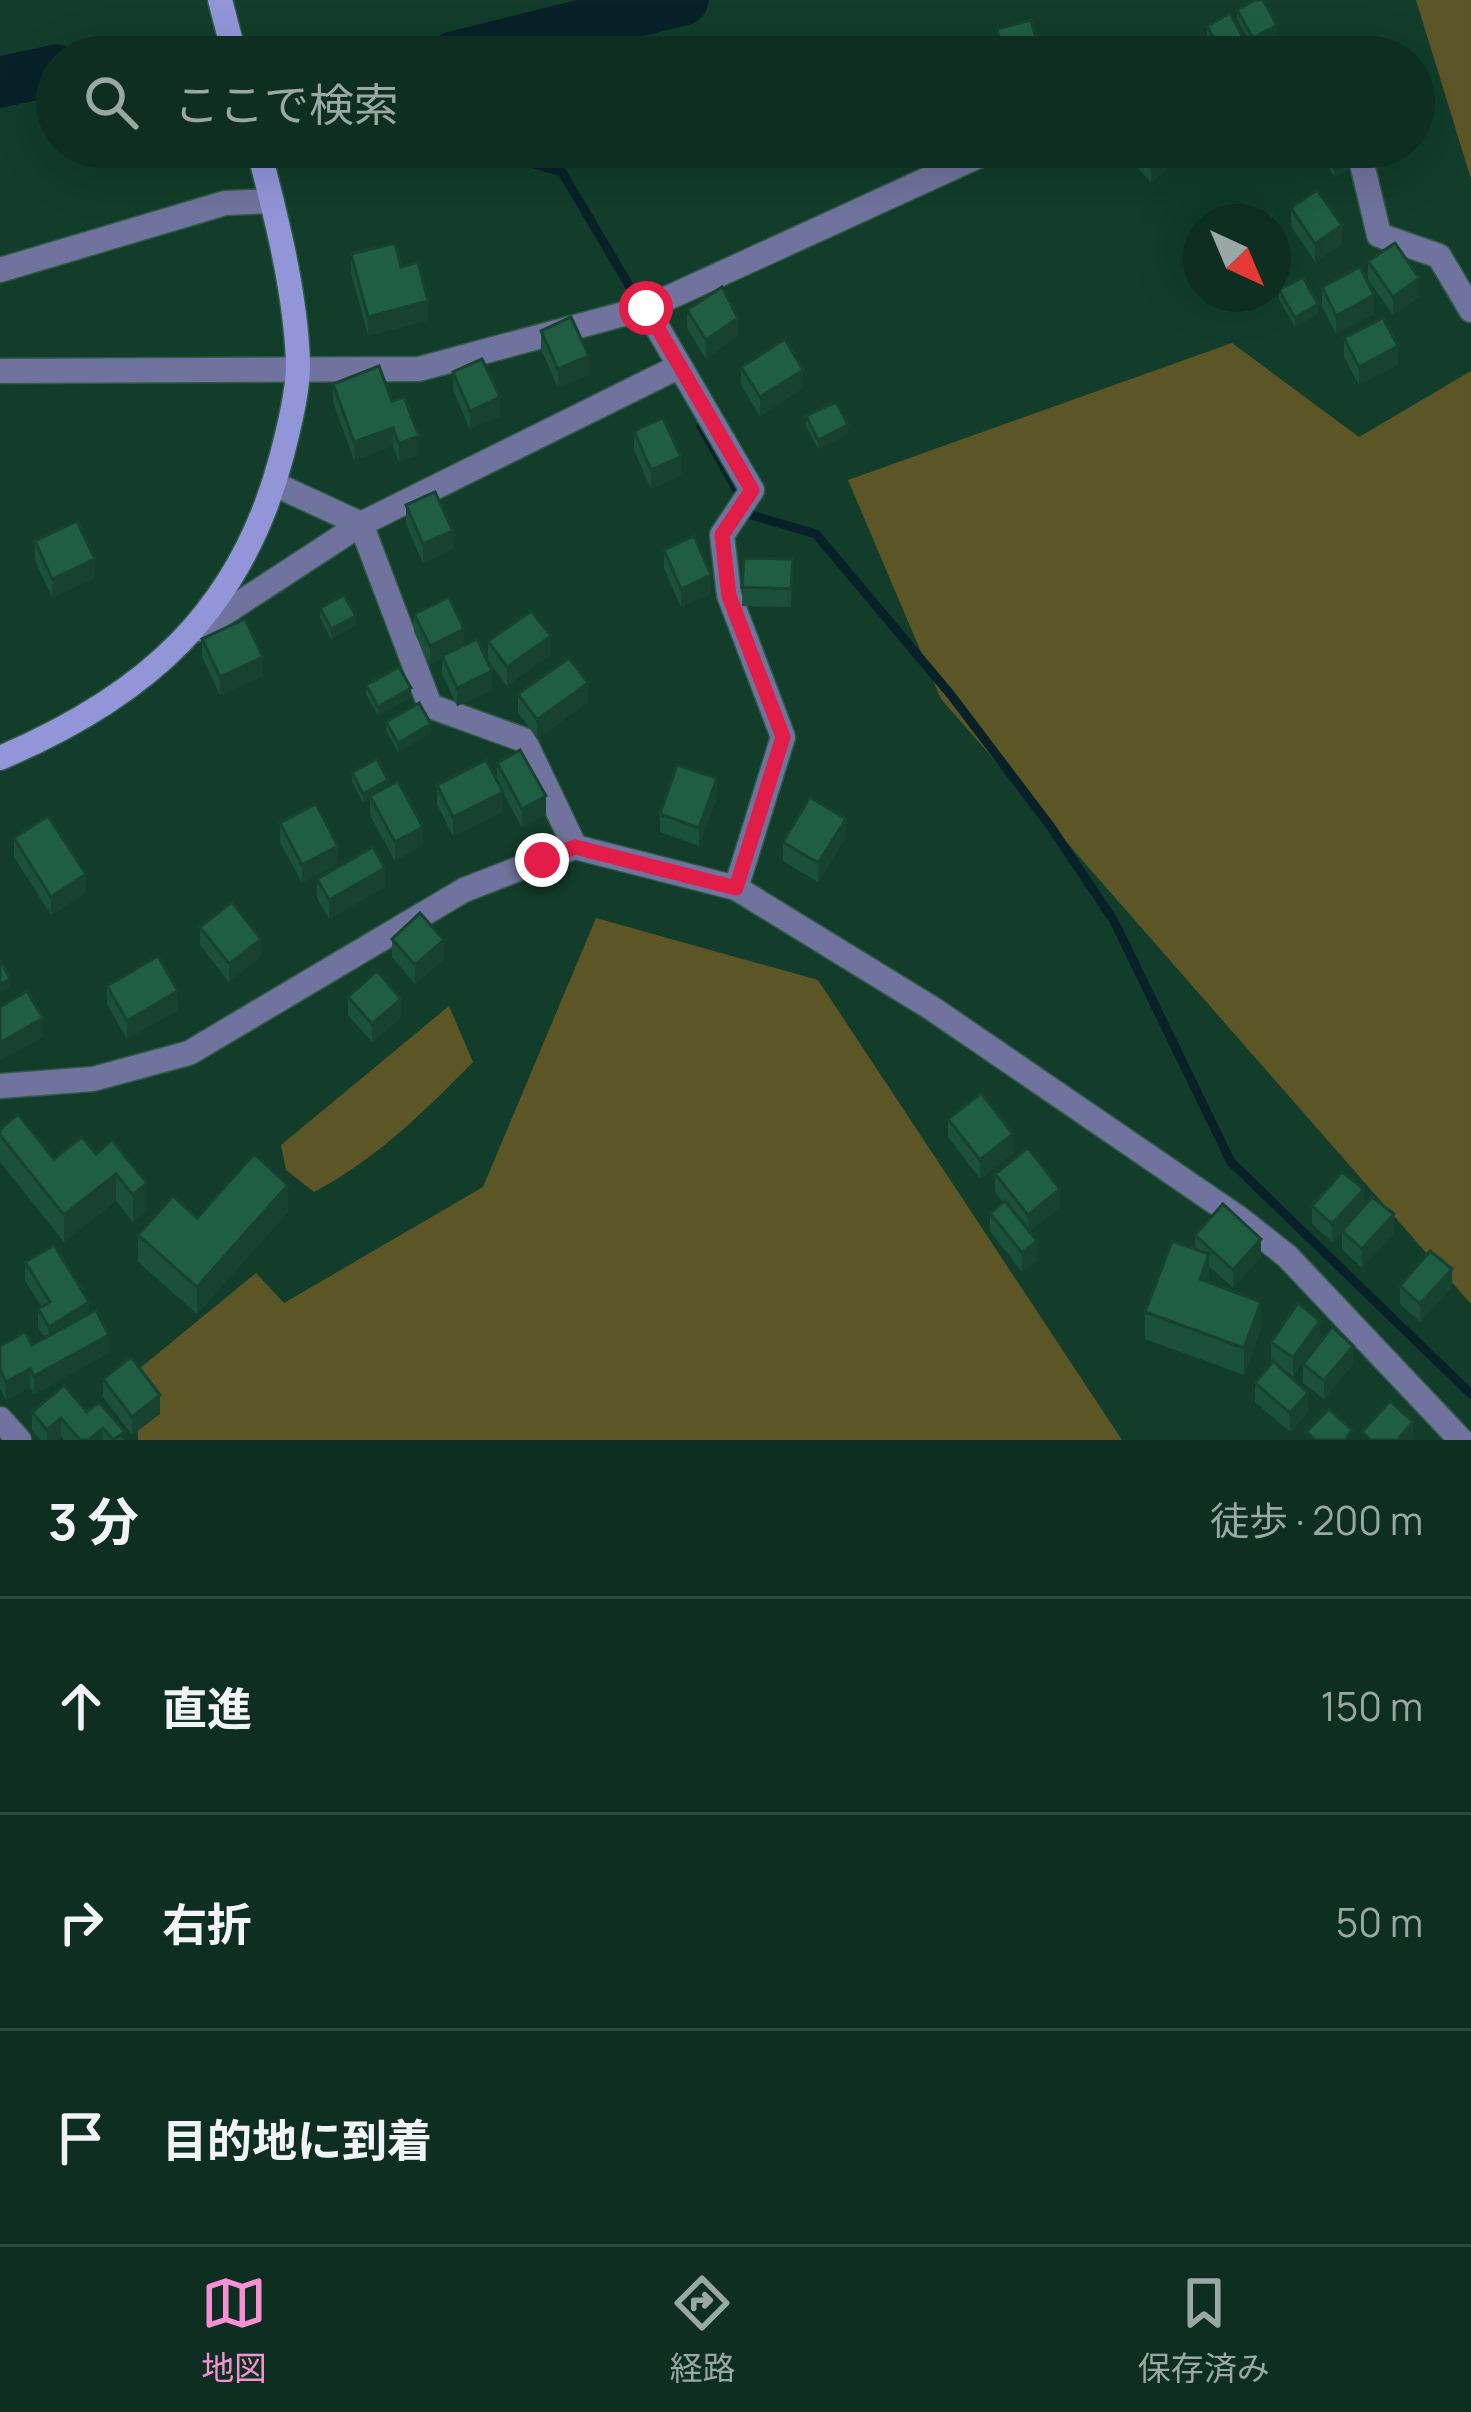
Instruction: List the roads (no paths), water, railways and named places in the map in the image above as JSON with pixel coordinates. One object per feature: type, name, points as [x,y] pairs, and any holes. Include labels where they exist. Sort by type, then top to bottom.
[{"type":"street","points":[[220,0],[229,36]]},
{"type":"street","points":[[184,642],[232,582],[274,484],[298,367],[263,168]]},
{"type":"street","points":[[0,371],[419,369],[646,308],[952,168]]},
{"type":"street","points":[[1363,168],[1379,235],[1439,256],[1471,310]]},
{"type":"street","points":[[0,270],[225,203],[272,201]]},
{"type":"street","points":[[646,308],[676,368],[752,490],[722,535],[727,575],[783,737],[736,888]]},
{"type":"street","points":[[0,758],[55,735],[237,600],[361,524],[676,368]]},
{"type":"street","points":[[274,484],[361,524],[430,706],[524,740],[575,847]]},
{"type":"street","points":[[0,1085],[93,1078],[189,1053],[464,890],[575,847],[736,888],[933,1009],[1287,1256],[1460,1440]]},
{"type":"street","points":[[0,1419],[19,1440]]},
{"type":"waterway","points":[[538,36],[683,0]]},
{"type":"waterway","points":[[0,82],[36,74]]},
{"type":"waterway","points":[[548,168],[562,172],[643,309]]},
{"type":"waterway","points":[[701,426],[751,515],[816,534],[951,695],[1051,827],[1114,921],[1231,1162],[1471,1394]]}]
